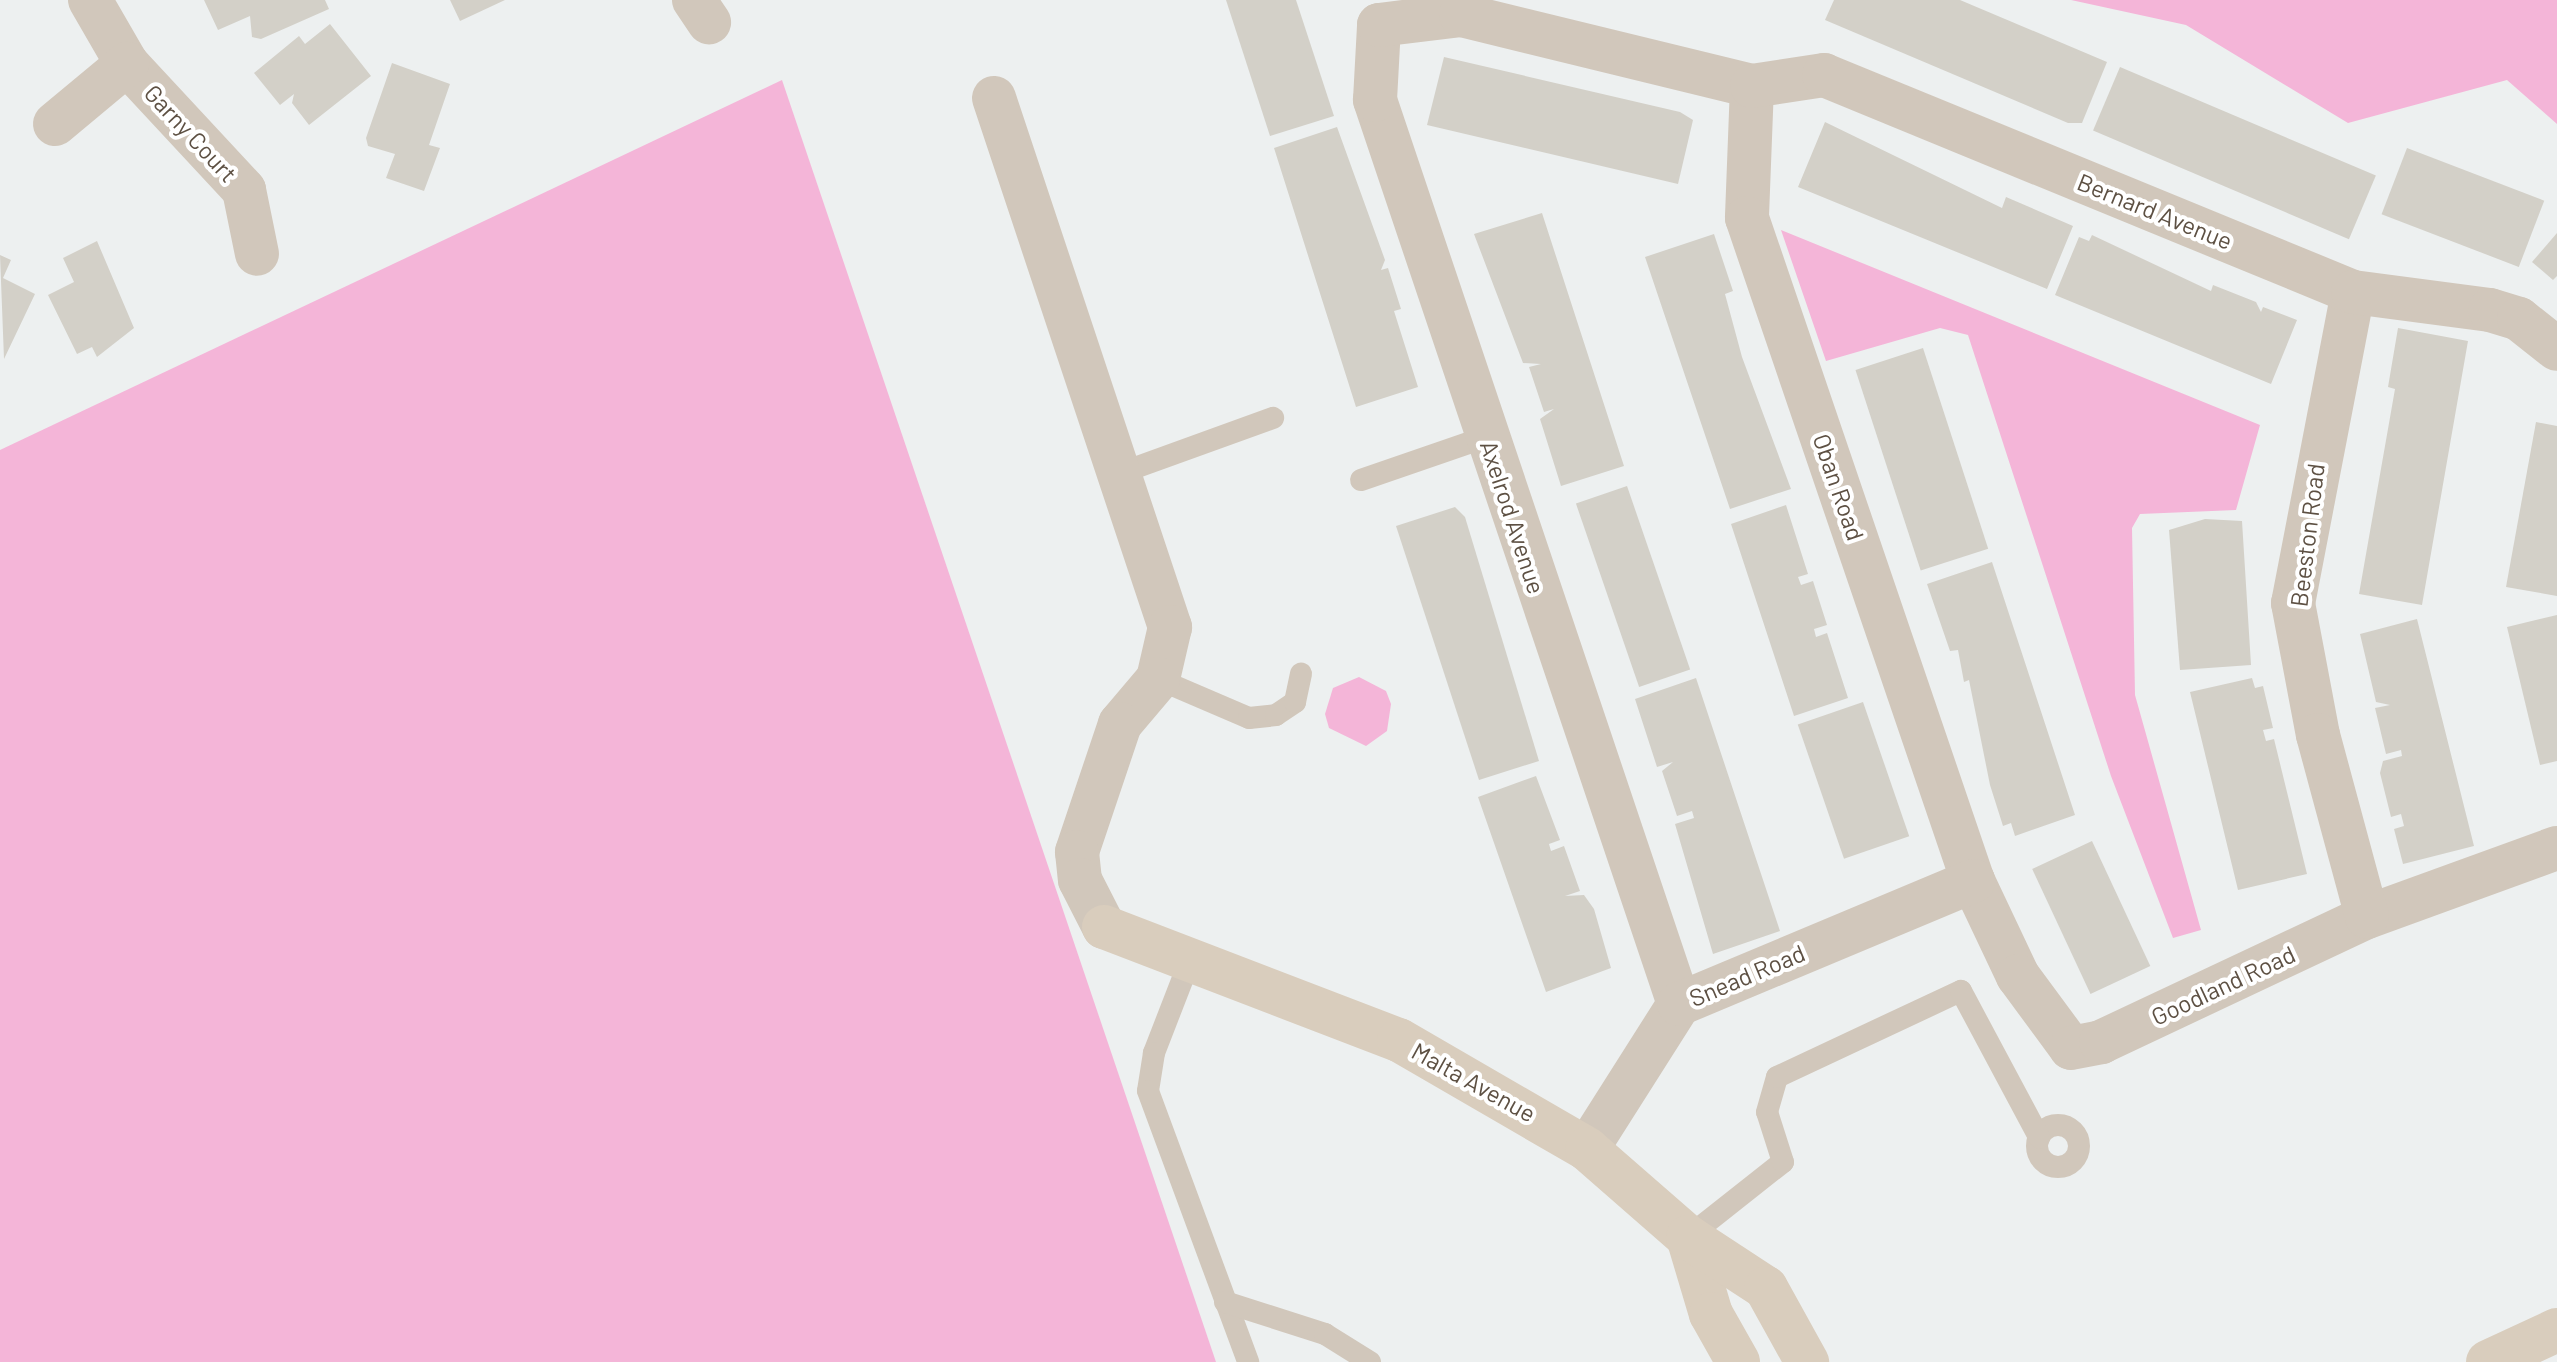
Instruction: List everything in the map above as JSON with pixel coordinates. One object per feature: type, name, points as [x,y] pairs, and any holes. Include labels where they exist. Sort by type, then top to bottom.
[{"type":"street","name":"Garny Court","points":[[90,0],[127,64],[244,190],[257,254]]},
{"type":"street","name":"Axelrod Avenue","points":[[1679,1004],[1375,100],[1368,13],[1461,15],[1752,86]]},
{"type":"street","name":"Garny Court","points":[[55,124],[127,64]]},
{"type":"street","name":"Bernard Avenue","points":[[1752,86],[1824,75],[2353,292],[2490,310],[2519,319],[2557,349]]},
{"type":"street","name":"Oban Road","points":[[1752,86],[1747,218],[1973,881]]},
{"type":"street","points":[[994,98],[1170,627],[1158,679]]},
{"type":"street","name":"Beeston Road","points":[[2353,292],[2293,603],[2318,735],[2367,917]]},
{"type":"street","name":"Malta Avenue","points":[[1158,679],[1120,724],[1077,852],[1080,880],[1104,927],[1399,1040],[1587,1149],[1688,1237],[1766,1288],[1807,1362]]},
{"type":"street","name":"Goodland Road","points":[[1973,881],[2018,976],[2071,1048],[2101,1042],[2367,917],[2557,848]]},
{"type":"street","name":"Snead Road","points":[[1587,1149],[1679,1004],[1973,881]]},
{"type":"street","points":[[1688,1237],[1711,1314],[1738,1362]]},
{"type":"street","points":[[2488,1362],[2557,1330]]},
{"type":"lane","points":[[1118,474],[1273,418]]},
{"type":"lane","points":[[1361,480],[1486,437]]},
{"type":"lane","points":[[1158,679],[1249,718],[1276,715],[1295,702],[1301,674]]},
{"type":"lane","points":[[1190,960],[1154,1053],[1148,1091],[1248,1362]]},
{"type":"lane","points":[[1688,1237],[1783,1162],[1767,1112],[1777,1077],[1961,991],[2039,1137]]},
{"type":"lane","points":[[1225,1302],[1325,1334],[1370,1362]]},
{"type":"shaded area","points":[[2071,0],[2557,0],[2557,124],[2507,80],[2348,123],[2186,25]]},
{"type":"shaded area","points":[[782,80],[1216,1362],[0,1362],[0,450]]},
{"type":"shaded area","points":[[1781,230],[2260,425],[2236,510],[2140,514],[2132,528],[2135,695],[2201,930],[2173,938],[2111,776],[1968,335],[1940,328],[1826,361]]},
{"type":"shaded area","points":[[1359,677],[1386,691],[1391,704],[1387,731],[1366,746],[1329,728],[1325,714],[1333,688]]},
{"type":"building","points":[[204,0],[325,0],[329,9],[261,39],[252,37],[250,16],[218,30]]},
{"type":"building","points":[[450,0],[505,0],[460,21]]},
{"type":"building","points":[[1226,0],[1296,0],[1334,116],[1270,136]]},
{"type":"building","points":[[1834,0],[1960,0],[2107,62],[2082,123],[2068,123],[1825,20]]},
{"type":"building","points":[[330,24],[371,76],[309,125],[292,103],[294,94],[280,105],[254,73],[299,36],[305,44]]},
{"type":"building","points":[[1444,57],[1680,112],[1693,120],[1678,184],[1427,125]]},
{"type":"building","points":[[392,63],[450,84],[429,145],[440,148],[424,191],[386,178],[395,154],[368,146],[366,138]]},
{"type":"building","points":[[2120,67],[2376,176],[2349,239],[2093,131]]},
{"type":"building","points":[[1825,122],[2002,208],[2006,197],[2073,226],[2047,289],[1798,187]]},
{"type":"building","points":[[1337,127],[1385,260],[1381,270],[1388,268],[1401,309],[1394,311],[1418,387],[1356,407],[1274,148]]},
{"type":"building","points":[[2407,148],[2544,201],[2519,267],[2382,214]]},
{"type":"building","points":[[1542,213],[1624,466],[1561,486],[1540,419],[1554,409],[1544,412],[1529,367],[1541,364],[1523,363],[1474,234]]},
{"type":"building","points":[[2557,233],[2557,276],[2553,280],[2532,262]]},
{"type":"building","points":[[1714,234],[1733,291],[1725,294],[1742,357],[1791,489],[1730,509],[1645,257]]},
{"type":"building","points":[[2092,235],[2211,291],[2213,285],[2256,302],[2261,312],[2263,307],[2297,320],[2271,384],[2055,295],[2079,237],[2089,241]]},
{"type":"building","points":[[97,241],[134,328],[97,357],[92,347],[77,354],[48,295],[74,282],[63,258]]},
{"type":"building","points":[[0,255],[11,260],[3,278],[35,294],[4,359]]},
{"type":"building","points":[[2398,328],[2468,341],[2422,605],[2359,594],[2395,389],[2388,387]]},
{"type":"building","points":[[1923,348],[1988,549],[1921,571],[1855,370]]},
{"type":"building","points":[[2536,422],[2557,426],[2557,596],[2506,587]]},
{"type":"building","points":[[1627,486],[1690,669],[1639,687],[1576,504]]},
{"type":"building","points":[[1786,505],[1808,574],[1798,577],[1801,585],[1813,581],[1827,625],[1814,629],[1816,637],[1827,633],[1848,698],[1794,716],[1731,524]]},
{"type":"building","points":[[1455,507],[1465,517],[1539,761],[1479,780],[1396,526]]},
{"type":"building","points":[[2205,519],[2242,521],[2251,665],[2180,670],[2169,530]]},
{"type":"building","points":[[1992,562],[2075,815],[2015,836],[2011,823],[2003,826],[1990,785],[1969,680],[1964,682],[1958,650],[1950,651],[1927,584]]},
{"type":"building","points":[[2557,615],[2557,761],[2540,765],[2507,627]]},
{"type":"building","points":[[2417,619],[2474,846],[2403,864],[2394,829],[2404,826],[2401,814],[2391,817],[2380,773],[2383,761],[2402,756],[2401,750],[2386,754],[2375,708],[2390,705],[2376,702],[2360,634]]},
{"type":"building","points":[[1696,678],[1780,931],[1713,954],[1675,824],[1694,818],[1692,811],[1677,816],[1662,771],[1673,762],[1657,767],[1635,699]]},
{"type":"building","points":[[2252,678],[2255,688],[2263,686],[2273,728],[2263,730],[2266,741],[2274,739],[2307,874],[2238,890],[2190,692]]},
{"type":"building","points":[[1863,702],[1909,836],[1844,859],[1798,724]]},
{"type":"building","points":[[1536,776],[1560,840],[1549,844],[1551,851],[1564,846],[1580,891],[1565,896],[1584,895],[1594,909],[1611,968],[1546,992],[1478,797]]},
{"type":"building","points":[[2092,841],[2150,966],[2091,994],[2032,869]]}]
